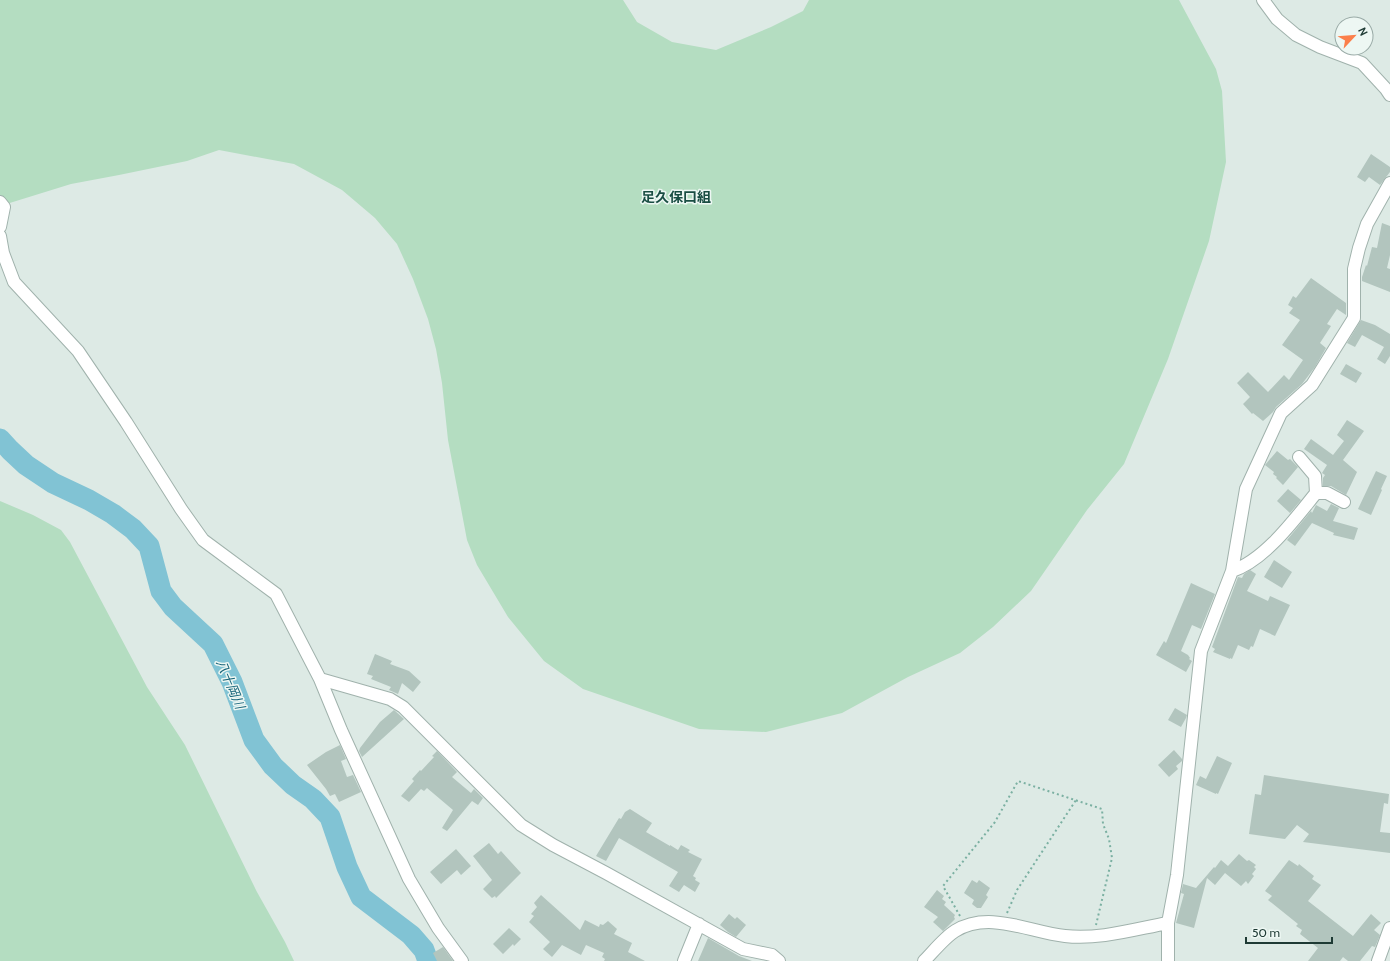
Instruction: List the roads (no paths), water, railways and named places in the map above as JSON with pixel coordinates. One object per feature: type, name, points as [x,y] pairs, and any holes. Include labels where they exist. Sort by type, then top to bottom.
[{"type":"street","points":[[1263,0],[1277,20],[1296,35],[1320,47],[1362,63],[1390,95]]},
{"type":"street","points":[[1168,961],[1168,923],[1178,859],[1201,651],[1232,571],[1246,489],[1281,413],[1312,385],[1354,318],[1354,269],[1359,248],[1367,224],[1390,183]]},
{"type":"street","points":[[0,202],[4,207],[0,227]]},
{"type":"street","points":[[0,236],[3,253],[14,282],[78,351],[126,422],[181,509],[203,540],[276,594],[320,679],[341,730],[409,879],[438,928],[462,961]]},
{"type":"street","points":[[1232,571],[1241,568],[1272,544],[1316,493],[1315,476],[1299,457]]},
{"type":"street","points":[[1316,493],[1327,493],[1344,502]]},
{"type":"street","points":[[320,679],[390,699],[403,707],[521,825],[553,845],[743,949],[772,955],[779,961]]},
{"type":"street","points":[[924,961],[954,932],[966,926],[980,922],[1003,923],[1065,936],[1093,937],[1168,923]]},
{"type":"street","points":[[684,961],[698,924]]},
{"type":"street","points":[[1378,961],[1390,928]]},
{"type":"waterway","name":"八十岡川","points":[[0,439],[26,465],[53,483],[89,500],[113,514],[133,529],[149,546],[161,591],[173,607],[213,644],[232,682],[254,740],[273,766],[293,785],[313,799],[330,817],[347,867],[361,897],[411,935],[424,950],[428,961]]},
{"type":"district","name":"足久保口組","points":[[676,197]]}]
